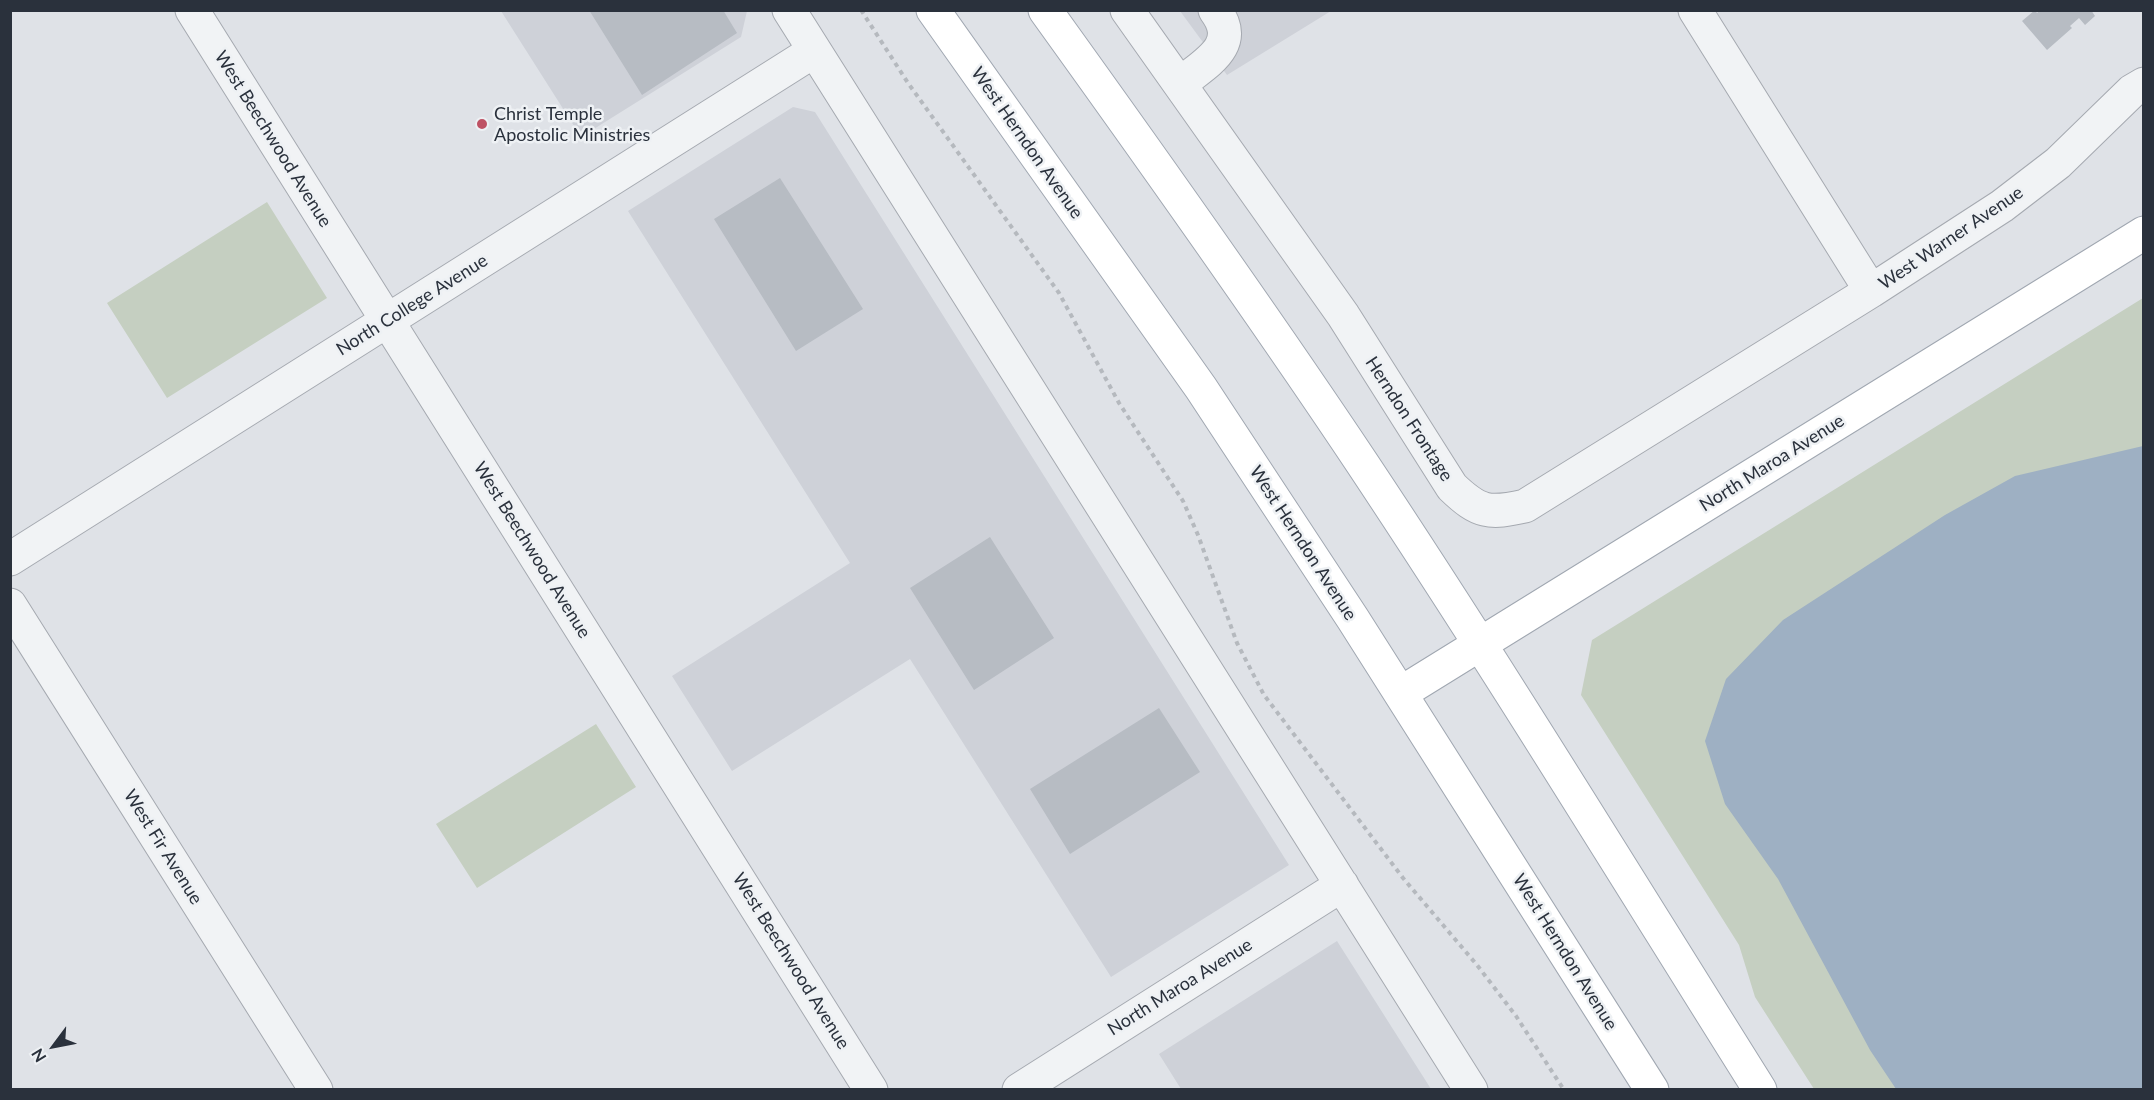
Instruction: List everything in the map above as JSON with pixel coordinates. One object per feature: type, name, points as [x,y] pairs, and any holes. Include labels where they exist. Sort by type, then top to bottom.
[{"type":"main road","name":"West Herndon Avenue","points":[[933,10],[1201,388],[1401,693],[1652,1089]]},
{"type":"main road","points":[[1045,10],[1193,216],[1362,462],[1760,1089]]},
{"type":"main road","name":"North Maroa Avenue","points":[[1401,693],[2144,233]]},
{"type":"street","name":"West Beechwood Avenue","points":[[192,10],[871,1089]]},
{"type":"street","points":[[789,10],[1471,1089]]},
{"type":"street","name":"Herndon Frontage","points":[[1127,10],[1343,315],[1452,487],[1475,507],[1487,511],[1525,506],[1871,291]]},
{"type":"street","points":[[1180,84],[1222,48],[1226,38],[1222,20],[1215,10]]},
{"type":"street","name":"West Warner Avenue","points":[[1695,10],[1871,291],[2002,206],[2058,163],[2132,90],[2144,84]]},
{"type":"street","name":"North College Avenue","points":[[10,559],[814,51]]},
{"type":"street","name":"West Fir Avenue","points":[[10,605],[316,1089]]},
{"type":"street","name":"North Maroa Avenue","points":[[1019,1089],[1342,885]]},
{"type":"path","points":[[861,10],[908,83],[1059,293],[1119,403],[1183,501],[1237,643],[1264,695],[1403,878],[1510,1007],[1564,1089]]},
{"type":"shaded area","points":[[501,11],[747,11],[741,37],[581,137]]},
{"type":"shaded area","points":[[1180,11],[1331,11],[1227,75]]},
{"type":"shaded area","points":[[793,107],[815,112],[1289,865],[1111,977],[910,659],[732,771],[672,676],[850,563],[628,211]]},
{"type":"shaded area","points":[[1337,941],[1431,1089],[1181,1089],[1159,1054]]},
{"type":"green space","points":[[267,202],[327,298],[167,398],[107,303]]},
{"type":"green space","points":[[2143,298],[2143,1089],[1814,1089],[1755,997],[1739,945],[1581,695],[1592,640]]},
{"type":"green space","points":[[596,724],[636,787],[477,888],[436,824]]},
{"type":"water","points":[[2143,446],[2143,1089],[1896,1089],[1870,1050],[1778,879],[1725,804],[1705,741],[1726,679],[1783,620],[1945,515],[2015,476]]},
{"type":"building","points":[[589,10],[723,10],[737,33],[642,95]]},
{"type":"building","points":[[2035,10],[2037,13],[2040,10],[2091,10],[2095,16],[2085,25],[2079,18],[2070,26],[2072,28],[2047,50],[2022,21]]},
{"type":"building","points":[[780,178],[863,309],[796,351],[714,219]]},
{"type":"building","points":[[990,537],[1054,638],[974,690],[910,588]]},
{"type":"building","points":[[1159,708],[1200,772],[1070,854],[1030,789]]},
{"type":"place","name":"Christ Temple Apostolic Ministries","points":[[482,124]]}]
